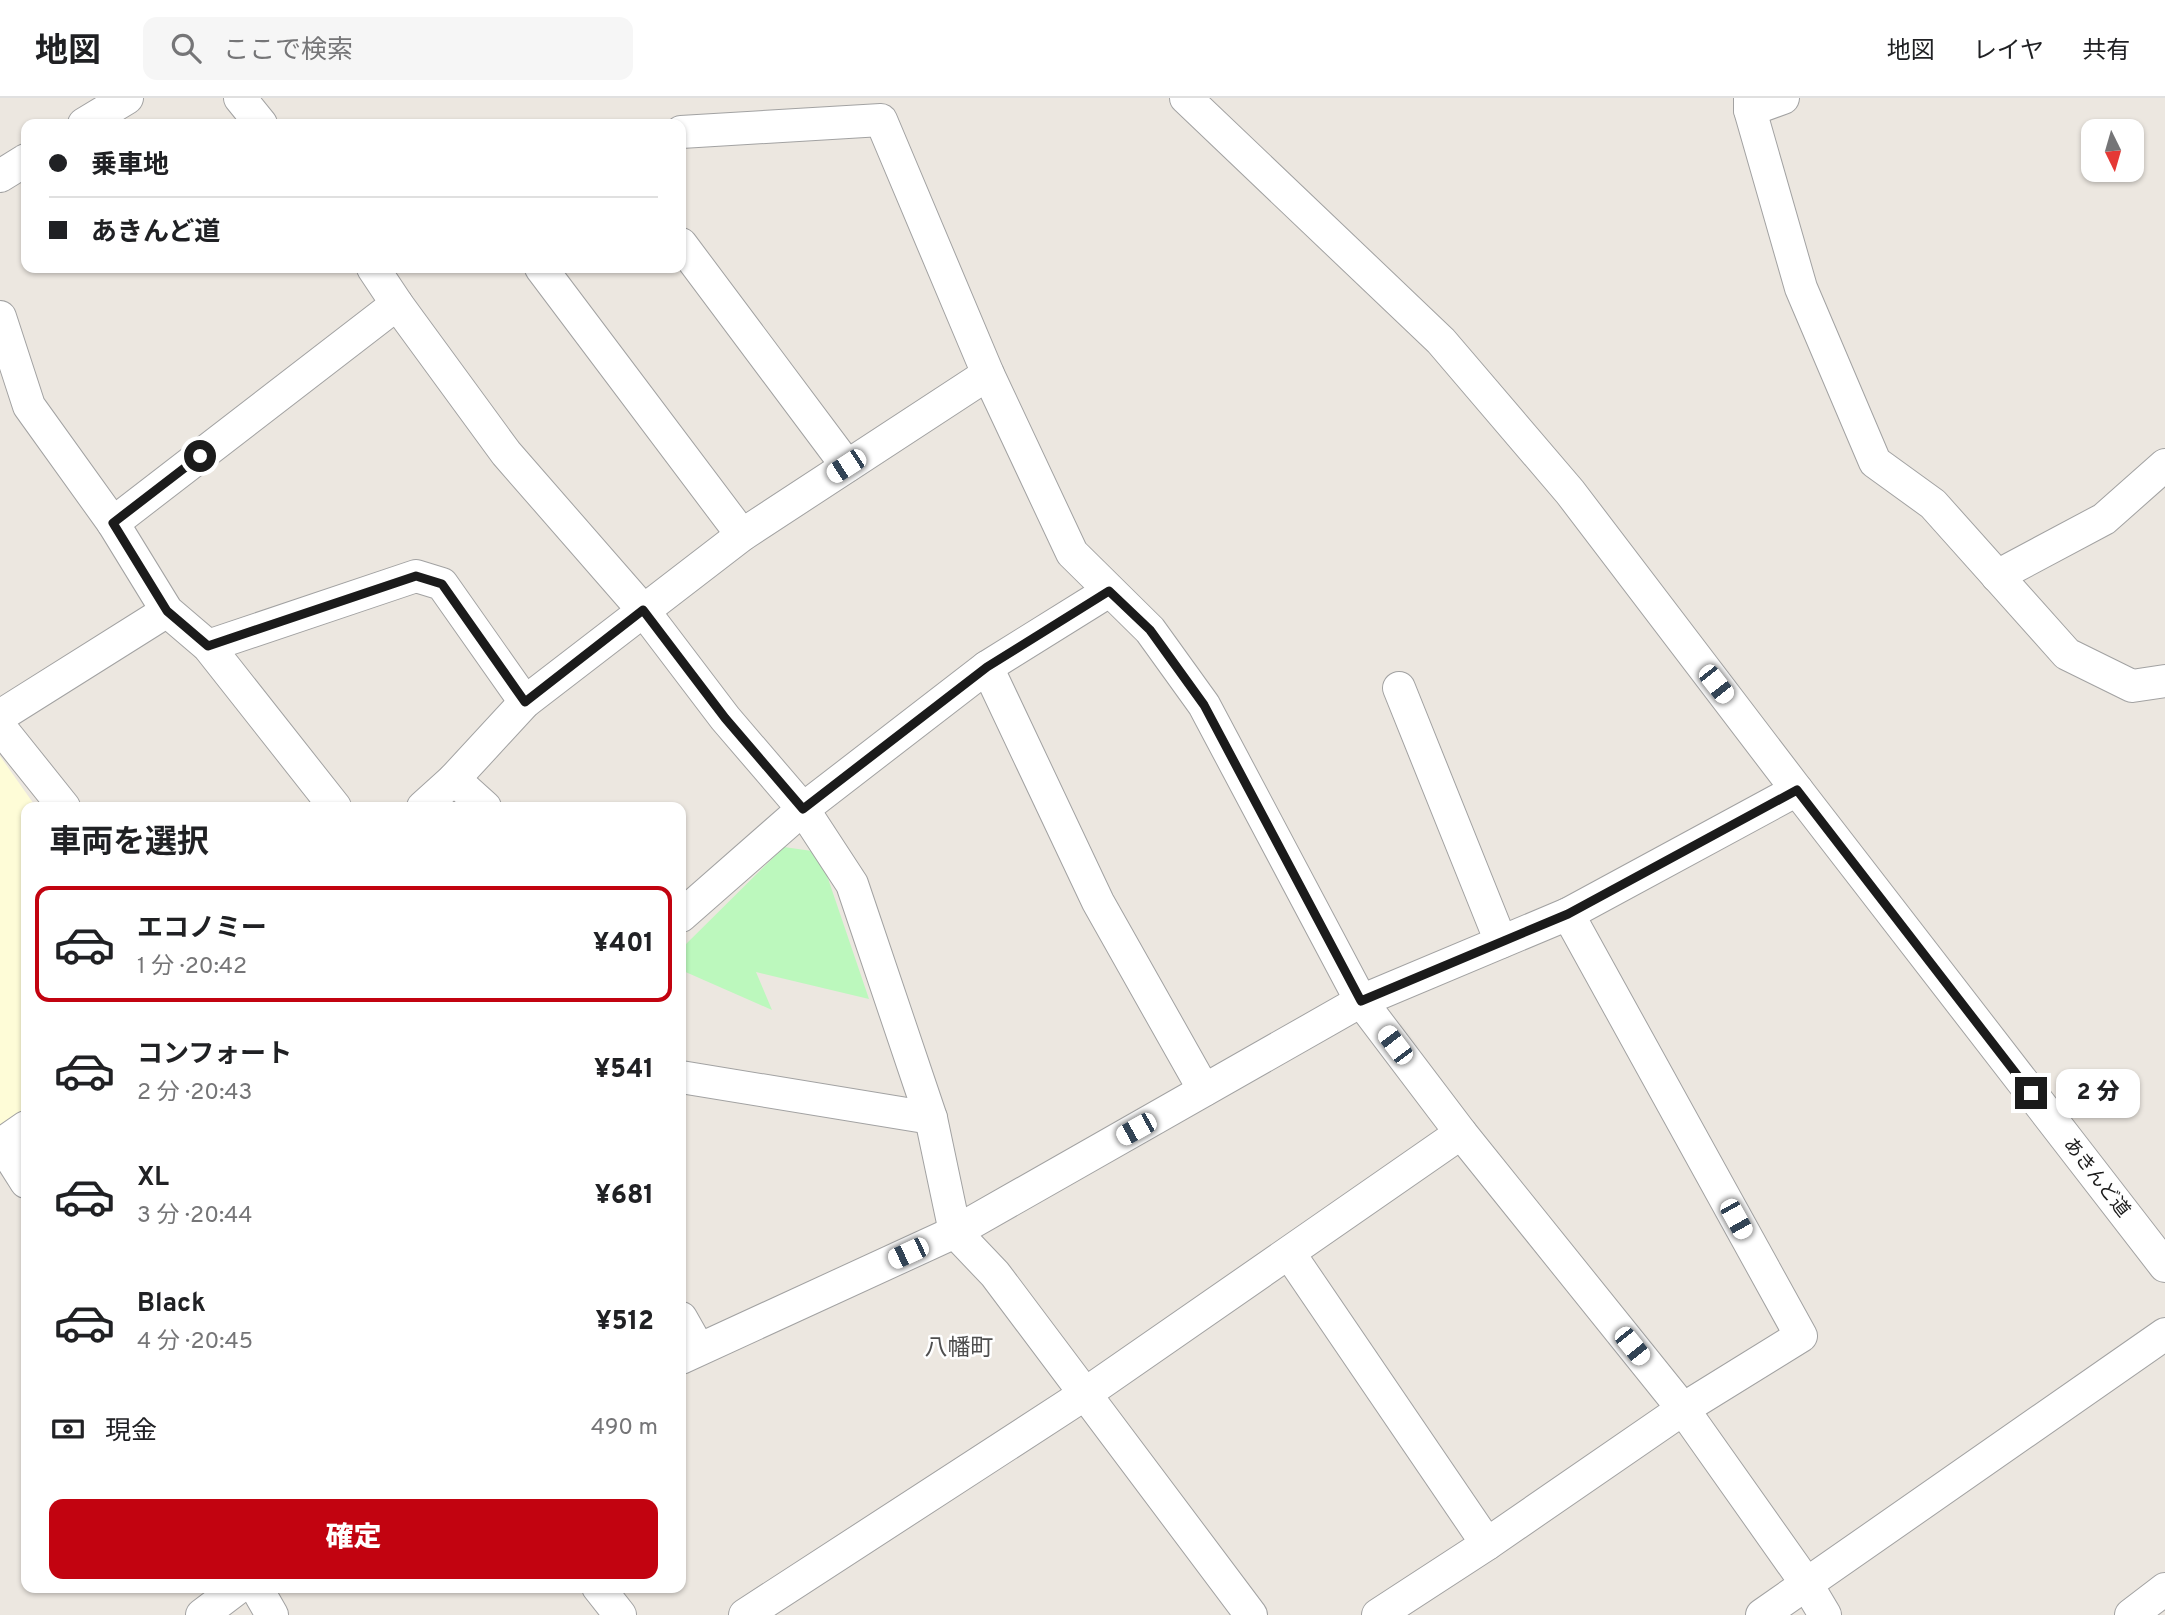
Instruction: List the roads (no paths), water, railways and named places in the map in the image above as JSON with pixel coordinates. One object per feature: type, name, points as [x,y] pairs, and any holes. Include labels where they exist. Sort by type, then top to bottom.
[{"type":"street","points":[[92,119],[127,98]]},
{"type":"street","points":[[240,98],[257,119]]},
{"type":"street","name":"あきんど道","points":[[1186,98],[1441,341],[1570,492],[2165,1266]]},
{"type":"street","points":[[1783,98],[1750,104],[1801,288],[1875,462],[1933,504],[2067,654],[2132,686],[2165,681]]},
{"type":"street","points":[[686,132],[881,120],[988,374],[1072,553],[1150,630],[1204,705],[1361,1001],[1461,1133],[1684,1409],[1825,1615]]},
{"type":"street","points":[[0,176],[21,163]]},
{"type":"street","points":[[686,251],[846,466]]},
{"type":"street","points":[[376,273],[506,453],[643,610],[725,718],[803,809],[852,884],[931,1118],[955,1231],[995,1273],[1251,1615]]},
{"type":"street","points":[[545,273],[741,535]]},
{"type":"street","points":[[113,523],[397,304]]},
{"type":"street","points":[[0,317],[29,406],[113,523],[167,611],[208,646],[331,802]]},
{"type":"street","points":[[429,802],[454,779],[525,702],[741,535],[988,374]]},
{"type":"street","points":[[1997,576],[2104,519],[2165,465]]},
{"type":"street","points":[[208,646],[416,576],[442,584],[525,702]]},
{"type":"street","points":[[686,912],[803,809],[987,667],[1109,591]]},
{"type":"street","points":[[0,716],[167,611]]},
{"type":"street","points":[[987,667],[1098,902],[1204,1090]]},
{"type":"street","points":[[1399,688],[1502,942]]},
{"type":"street","points":[[0,727],[60,802]]},
{"type":"street","points":[[454,779],[479,802]]},
{"type":"street","points":[[690,1353],[955,1231],[1361,1001],[1568,914],[1797,790]]},
{"type":"street","points":[[1378,1615],[1684,1409],[1801,1336],[1568,914]]},
{"type":"street","points":[[686,1078],[931,1118]]},
{"type":"street","points":[[745,1615],[1085,1394],[1461,1133]]},
{"type":"street","points":[[9,1139],[21,1169]]},
{"type":"street","points":[[1289,1253],[1487,1544]]},
{"type":"street","points":[[1762,1615],[2165,1334]]},
{"type":"street","points":[[2131,1615],[2165,1590]]},
{"type":"street","points":[[202,1615],[231,1593]]},
{"type":"street","points":[[259,1593],[272,1615]]},
{"type":"street","points":[[603,1593],[620,1615]]},
{"type":"district","name":"八幡町","points":[[959,1349]]}]
